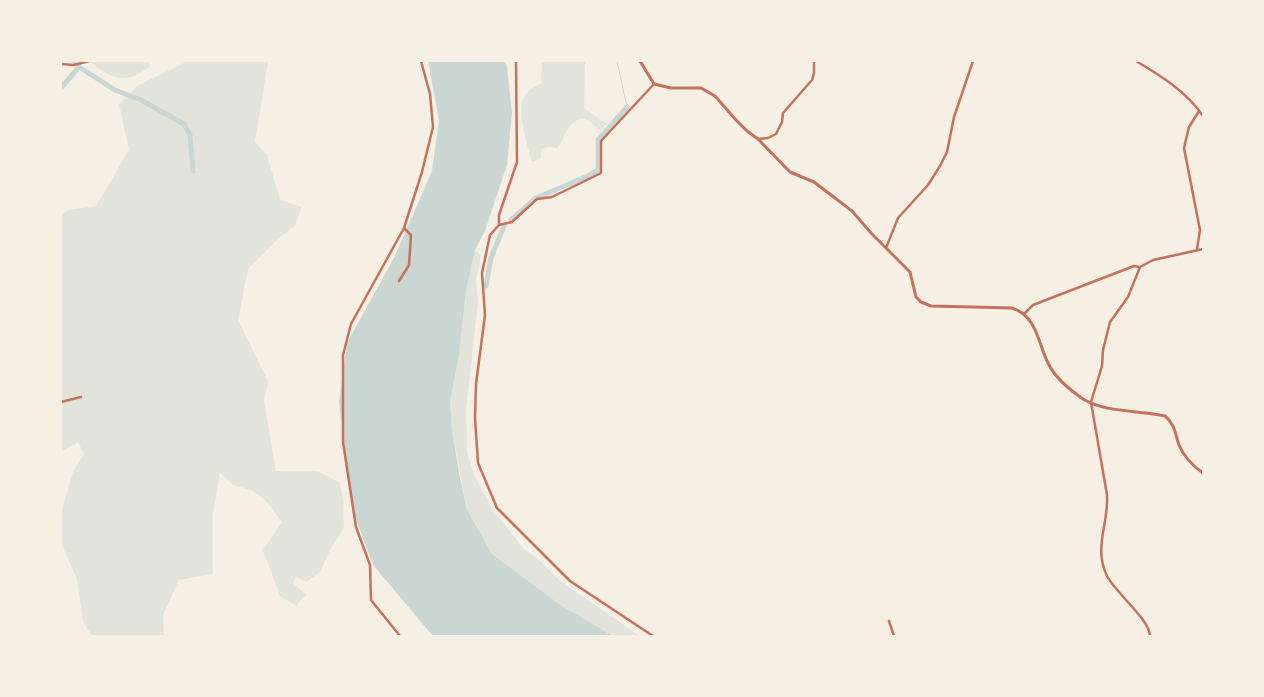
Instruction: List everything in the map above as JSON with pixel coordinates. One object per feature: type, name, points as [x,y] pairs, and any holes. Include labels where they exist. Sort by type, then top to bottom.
[{"type":"street","points":[[61,64],[74,65],[89,61]]},
{"type":"street","points":[[400,636],[371,600],[370,565],[356,527],[343,442],[343,355],[351,324],[404,228],[422,172],[433,127],[430,94],[421,61]]},
{"type":"street","points":[[499,225],[499,215],[517,162],[516,61]]},
{"type":"street","points":[[640,61],[654,84],[671,88],[701,88],[715,96],[736,120],[758,138],[790,172],[814,182],[852,211],[910,272],[916,297],[921,302],[931,306],[1012,308],[1022,311],[1038,335],[1048,364],[1056,376],[1084,400],[1105,408],[1165,416],[1172,422],[1179,445],[1186,458],[1203,473]]},
{"type":"street","points":[[758,138],[768,138],[776,134],[782,122],[783,113],[812,80],[814,61]]},
{"type":"street","points":[[886,248],[898,218],[928,185],[947,152],[954,118],[973,61]]},
{"type":"street","points":[[1136,61],[1173,84],[1187,96],[1203,116]]},
{"type":"street","points":[[653,636],[570,581],[497,508],[478,463],[475,418],[476,384],[485,315],[482,272],[490,235],[499,225],[512,222],[538,199],[552,197],[601,173],[602,141],[654,84]]},
{"type":"street","points":[[1197,250],[1200,230],[1184,148],[1189,127],[1199,111]]},
{"type":"street","points":[[399,282],[409,265],[411,235],[404,228]]},
{"type":"street","points":[[1150,636],[1148,628],[1134,608],[1118,592],[1104,568],[1100,546],[1108,504],[1092,402],[1102,366],[1103,350],[1110,322],[1128,297],[1140,268],[1153,260],[1203,249]]},
{"type":"street","points":[[1024,314],[1033,305],[1134,266],[1140,268]]},
{"type":"street","points":[[61,402],[81,397]]},
{"type":"street","points":[[889,621],[894,636]]},
{"type":"shaded area","points":[[89,61],[148,61],[150,66],[133,76],[119,78],[104,72]]},
{"type":"shaded area","points":[[188,61],[268,61],[255,142],[267,155],[280,200],[302,207],[295,226],[280,237],[248,269],[238,320],[268,381],[264,401],[276,471],[318,471],[340,483],[344,528],[330,550],[320,572],[306,582],[296,576],[293,583],[306,595],[296,606],[280,596],[263,550],[282,522],[265,500],[251,490],[233,485],[220,473],[213,515],[213,574],[179,580],[163,615],[164,636],[92,636],[83,622],[77,579],[61,543],[61,513],[73,472],[84,454],[78,442],[61,452],[61,214],[69,210],[96,206],[129,150],[119,104],[137,86]]},
{"type":"shaded area","points":[[428,61],[505,61],[512,112],[507,165],[485,231],[475,250],[466,291],[459,355],[450,401],[452,430],[467,510],[492,554],[559,604],[613,636],[433,636],[373,565],[353,511],[339,402],[347,343],[394,258],[432,171],[439,120]]},
{"type":"shaded area","points":[[542,61],[585,61],[584,108],[607,124],[600,130],[589,121],[582,118],[577,120],[569,127],[558,148],[549,147],[541,149],[541,159],[532,162],[521,113],[523,99],[526,94],[541,83]]},
{"type":"shaded area","points":[[475,250],[481,255],[476,281],[478,302],[466,410],[467,452],[475,477],[493,510],[524,549],[538,559],[560,581],[640,636],[613,636],[559,604],[492,554],[467,510],[452,430],[450,401],[459,355],[466,291]]},
{"type":"waterway","points":[[617,61],[627,107]]},
{"type":"waterway","points":[[79,67],[115,90],[141,100],[184,124],[190,135],[193,171]]},
{"type":"waterway","points":[[61,88],[79,67]]},
{"type":"waterway","points":[[511,220],[536,198],[598,170],[598,140],[627,107]]},
{"type":"waterway","points":[[486,286],[491,258],[504,226]]}]
